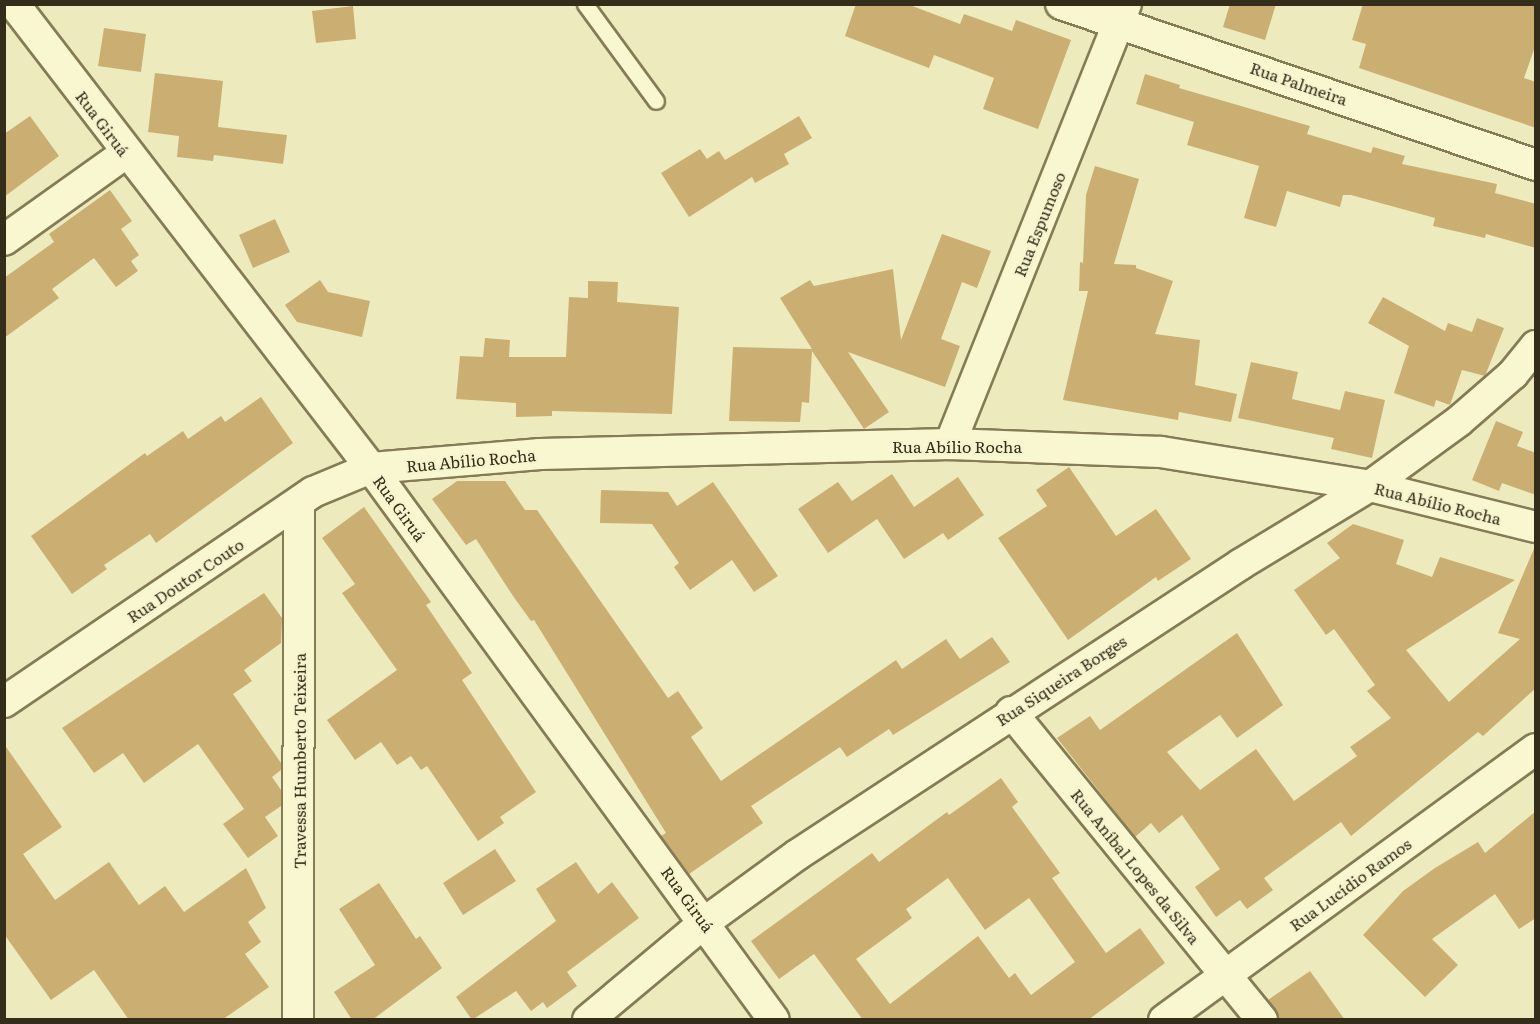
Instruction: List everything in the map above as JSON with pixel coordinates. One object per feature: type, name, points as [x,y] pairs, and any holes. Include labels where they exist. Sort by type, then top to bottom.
[{"type":"street","name":"Rua Giruá","points":[[14,4],[126,153],[371,468],[705,922],[774,1020]]},
{"type":"street","name":"Rua Palmeira","points":[[1061,4],[1123,13],[1536,165]]},
{"type":"street","name":"Rua Espumoso","points":[[950,444],[1123,13]]},
{"type":"street","points":[[4,240],[126,153]]},
{"type":"street","name":"Rua Siqueira Borges","points":[[588,1020],[705,922],[797,855],[1011,712],[1370,486],[1459,421],[1513,374],[1536,346]]},
{"type":"street","name":"Rua Abílio Rocha","points":[[371,468],[540,454],[950,444],[1161,452],[1370,486],[1536,526]]},
{"type":"street","name":"Rua Doutor Couto","points":[[4,702],[313,492],[371,468]]},
{"type":"street","name":"Travessa Humberto Teixeira","points":[[298,1020],[300,503]]},
{"type":"street","name":"Rua Aníbal Lopes da Silva","points":[[1011,712],[1262,1020]]},
{"type":"street","name":"Rua Lucídio Ramos","points":[[1164,1020],[1536,749]]},
{"type":"lane","points":[[585,4],[656,101]]},
{"type":"building","points":[[856,4],[907,4],[960,24],[964,14],[1012,31],[1016,20],[1071,40],[1038,129],[983,109],[994,78],[934,55],[929,68],[845,36]]},
{"type":"building","points":[[1230,4],[1276,4],[1265,40],[1223,27]]},
{"type":"building","points":[[1363,4],[1536,4],[1536,44],[1524,78],[1536,82],[1536,128],[1359,68],[1366,44],[1352,40]]},
{"type":"building","points":[[353,6],[356,39],[316,43],[312,11]]},
{"type":"building","points":[[104,28],[146,34],[141,72],[98,66]]},
{"type":"building","points":[[155,73],[223,81],[218,127],[287,135],[283,164],[214,155],[213,161],[177,157],[179,136],[148,132]]},
{"type":"building","points":[[1145,74],[1180,85],[1179,88],[1310,126],[1307,134],[1371,153],[1373,147],[1405,156],[1402,164],[1497,184],[1495,193],[1536,204],[1536,248],[1486,234],[1485,238],[1433,226],[1435,218],[1351,195],[1343,195],[1340,207],[1287,191],[1276,227],[1244,218],[1259,166],[1187,145],[1194,122],[1136,104]]},
{"type":"building","points":[[30,116],[59,156],[4,197],[4,134]]},
{"type":"building","points":[[799,116],[812,138],[784,154],[789,164],[755,183],[752,177],[689,217],[661,173],[700,149],[707,159],[719,151],[725,160]]},
{"type":"building","points":[[1095,166],[1139,179],[1114,264],[1136,265],[1136,268],[1173,281],[1155,334],[1200,340],[1195,385],[1237,394],[1231,422],[1179,412],[1178,420],[1063,400],[1088,291],[1079,291],[1080,262],[1083,263],[1086,195]]},
{"type":"building","points":[[110,190],[132,221],[121,229],[139,255],[131,261],[138,271],[116,287],[94,258],[52,289],[59,298],[4,338],[4,278],[54,242],[49,234]]},
{"type":"building","points":[[275,219],[290,252],[253,268],[239,235]]},
{"type":"building","points":[[942,234],[991,251],[977,288],[962,282],[941,339],[960,346],[945,387],[848,352],[889,412],[864,429],[812,351],[809,403],[802,402],[800,422],[729,421],[733,347],[812,349],[780,298],[810,280],[814,286],[893,269],[901,340]]},
{"type":"building","points":[[320,280],[328,292],[370,301],[362,337],[297,322],[285,305]]},
{"type":"building","points":[[588,281],[618,282],[617,302],[679,307],[672,414],[552,411],[552,416],[516,417],[516,403],[456,399],[460,356],[483,357],[485,338],[510,340],[509,357],[566,357],[569,297],[588,298]]},
{"type":"building","points":[[1383,297],[1445,331],[1448,323],[1472,332],[1477,318],[1504,328],[1485,376],[1462,370],[1450,405],[1436,400],[1434,407],[1394,393],[1409,346],[1368,323]]},
{"type":"building","points":[[1251,362],[1298,372],[1292,399],[1340,410],[1345,391],[1385,400],[1372,458],[1331,449],[1334,438],[1238,418]]},
{"type":"building","points":[[261,397],[293,443],[156,543],[150,534],[104,565],[107,569],[72,594],[31,536],[145,453],[147,456],[183,431],[188,439],[221,416],[225,422]]},
{"type":"building","points":[[1496,421],[1523,432],[1517,446],[1536,453],[1536,495],[1502,483],[1499,491],[1472,480]]},
{"type":"building","points":[[1069,467],[1116,536],[1156,509],[1191,559],[1158,581],[1156,577],[1068,640],[998,538],[1047,506],[1036,490]]},
{"type":"building","points":[[892,474],[914,507],[958,477],[984,515],[948,540],[943,533],[904,559],[877,519],[828,553],[798,509],[838,482],[852,501]]},
{"type":"building","points":[[457,481],[505,481],[525,510],[537,510],[668,698],[678,691],[703,728],[691,737],[721,781],[896,660],[902,669],[946,639],[960,659],[992,637],[1010,662],[893,735],[889,729],[847,757],[840,747],[751,806],[763,823],[689,874],[661,836],[666,833],[534,620],[531,621],[513,596],[476,539],[466,545],[432,499]]},
{"type":"building","points":[[713,482],[778,576],[754,592],[732,560],[690,590],[674,567],[679,563],[652,524],[600,523],[601,490],[668,492],[677,506]]},
{"type":"building","points":[[364,507],[431,602],[426,605],[472,673],[462,680],[536,792],[500,817],[504,823],[478,841],[427,766],[421,770],[411,756],[397,765],[381,742],[355,760],[327,720],[397,670],[342,593],[355,584],[322,538]]},
{"type":"building","points":[[1353,524],[1404,540],[1396,564],[1432,577],[1440,557],[1515,580],[1406,650],[1449,702],[1520,639],[1498,633],[1536,544],[1536,688],[1483,736],[1478,732],[1351,836],[1341,822],[1264,878],[1273,890],[1247,909],[1240,900],[1216,917],[1195,887],[1220,869],[1182,815],[1159,833],[1151,823],[1135,837],[1057,738],[1090,716],[1100,730],[1237,633],[1283,705],[1237,738],[1220,715],[1167,752],[1200,790],[1256,749],[1294,801],[1357,756],[1350,747],[1391,718],[1367,691],[1375,685],[1334,629],[1326,635],[1294,590],[1340,558],[1327,543]]},
{"type":"building","points":[[264,593],[282,618],[281,643],[244,670],[252,681],[233,694],[281,763],[281,770],[272,777],[281,790],[281,806],[265,817],[278,836],[248,858],[223,824],[244,809],[198,744],[144,783],[123,753],[94,773],[62,728]]},
{"type":"building","points":[[4,744],[62,827],[23,854],[55,900],[109,862],[139,905],[165,886],[184,912],[246,868],[266,908],[248,922],[261,942],[245,954],[269,987],[222,1020],[129,1020],[94,970],[51,1000],[4,934]]},
{"type":"building","points":[[1001,778],[1018,802],[1012,807],[1060,873],[1052,878],[1106,953],[1140,928],[1165,963],[1088,1020],[863,1020],[814,954],[779,979],[751,941],[872,853],[879,862],[947,812],[949,815]],"holes":[[[948,878],[985,930],[1029,898],[1075,962],[1031,995],[1015,973],[1009,978],[978,936],[890,1004],[856,959],[912,918],[906,909]]]},
{"type":"building","points":[[1536,811],[1536,918],[1519,929],[1495,894],[1432,939],[1458,965],[1425,997],[1363,935],[1403,891],[1435,868],[1478,842],[1485,853]]},
{"type":"building","points":[[495,849],[516,881],[463,915],[443,883]]},
{"type":"building","points":[[576,862],[598,894],[612,882],[639,918],[567,972],[577,986],[547,1008],[543,1002],[531,1011],[516,991],[472,1020],[456,997],[556,921],[536,889]]},
{"type":"building","points":[[379,883],[416,939],[420,936],[442,968],[372,1020],[352,1020],[334,992],[375,965],[339,909]]},
{"type":"building","points":[[1310,971],[1345,1020],[1279,1020],[1268,1000]]}]
